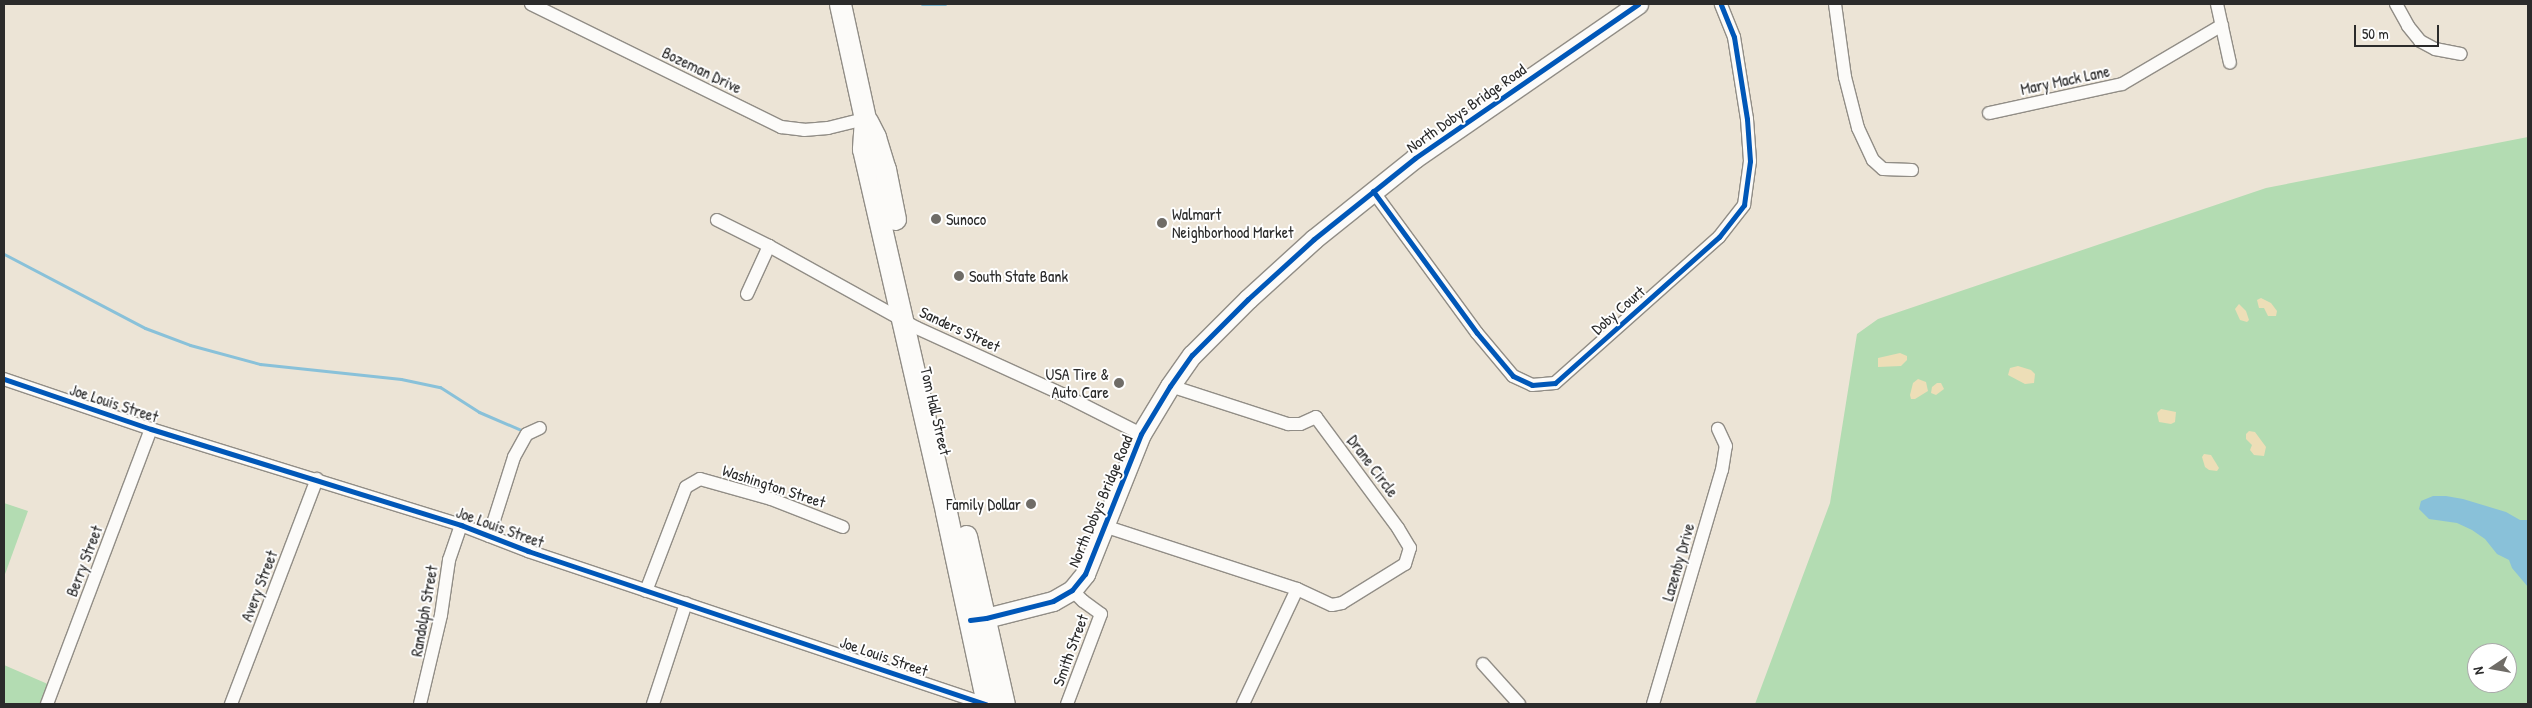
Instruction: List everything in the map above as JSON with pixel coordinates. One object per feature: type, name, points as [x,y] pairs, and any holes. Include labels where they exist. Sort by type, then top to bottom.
[{"type":"main road","name":"Tom Hall Street","points":[[840,4],[865,119],[863,148],[910,324],[978,619],[1004,704]]},
{"type":"main road","name":"Tom Hall Street","points":[[978,619],[986,704]]},
{"type":"street","name":"Bozeman Drive","points":[[531,4],[781,127],[804,130],[828,128],[865,119]]},
{"type":"street","name":"North Dobys Bridge Road","points":[[978,619],[1053,601],[1072,590],[1085,574],[1141,434],[1170,386],[1192,356],[1248,300],[1314,239],[1415,158],[1638,4]]},
{"type":"street","name":"Doby Court","points":[[1373,191],[1477,333],[1513,376],[1532,385],[1555,382],[1719,237],[1744,205],[1750,161],[1747,119],[1734,37],[1721,4]]},
{"type":"street","points":[[1835,4],[1845,78],[1858,128],[1873,160],[1883,169],[1912,170]]},
{"type":"street","points":[[2217,4],[2230,63]]},
{"type":"street","points":[[2396,4],[2408,26],[2420,41],[2435,49],[2461,54]]},
{"type":"street","name":"Mary Mack Lane","points":[[1989,112],[2122,84],[2222,25]]},
{"type":"street","name":"Sanders Street","points":[[717,220],[769,246],[910,324],[1066,396],[1141,434]]},
{"type":"street","points":[[747,294],[769,246]]},
{"type":"street","name":"Joe Louis Street","points":[[4,379],[151,429],[461,525],[646,591],[986,704]]},
{"type":"street","name":"Drane Circle","points":[[1170,386],[1288,424],[1300,424],[1316,417],[1398,528],[1410,548],[1405,564],[1342,603],[1332,605],[1298,589]]},
{"type":"street","points":[[489,536],[514,457],[527,434],[540,428]]},
{"type":"street","name":"Berry Street","points":[[47,704],[151,429]]},
{"type":"street","name":"Lazenby Drive","points":[[1653,704],[1722,470],[1726,446],[1718,429]]},
{"type":"street","name":"Avery Street","points":[[231,704],[317,479]]},
{"type":"street","name":"Washington Street","points":[[646,591],[686,487],[700,479],[771,499],[843,527]]},
{"type":"street","name":"Randolph Street","points":[[420,704],[441,615],[449,560],[461,525]]},
{"type":"street","points":[[1104,526],[1298,589],[1243,704]]},
{"type":"street","name":"Smith Street","points":[[1067,704],[1101,614],[1072,590]]},
{"type":"street","points":[[654,704],[686,603]]},
{"type":"street","points":[[1483,664],[1519,704]]},
{"type":"green space","points":[[2528,137],[2528,704],[1755,704],[1830,503],[1857,334],[1878,319],[2266,188]]},
{"type":"green space","points":[[4,503],[28,511],[4,577]]},
{"type":"green space","points":[[4,665],[50,685],[42,704],[4,704]]},
{"type":"sand","points":[[2261,298],[2271,303],[2277,311],[2276,316],[2268,316],[2264,308],[2259,308],[2257,300]]},
{"type":"sand","points":[[2239,304],[2246,311],[2249,320],[2247,322],[2240,320],[2235,309]]},
{"type":"sand","points":[[1900,353],[1907,356],[1907,360],[1901,366],[1878,367],[1878,358]]},
{"type":"sand","points":[[2018,366],[2031,370],[2035,374],[2034,383],[2025,384],[2008,375],[2010,368]]},
{"type":"sand","points":[[1918,379],[1926,382],[1928,391],[1915,399],[1911,399],[1913,383]]},
{"type":"sand","points":[[1937,383],[1941,383],[1944,389],[1936,395],[1931,393],[1932,387]]},
{"type":"sand","points":[[2161,409],[2176,412],[2175,422],[2171,424],[2159,422],[2157,413]]},
{"type":"sand","points":[[2249,431],[2255,432],[2266,447],[2264,456],[2254,455],[2250,450],[2252,445],[2246,439],[2246,434]]},
{"type":"sand","points":[[2204,454],[2211,455],[2219,468],[2217,471],[2209,470],[2205,467],[2202,457]]},
{"type":"water","points":[[2433,496],[2463,499],[2506,512],[2520,520],[2528,520],[2528,587],[2512,568],[2509,560],[2497,554],[2485,539],[2472,530],[2457,523],[2429,519],[2419,509],[2421,501]]},
{"type":"waterway","points":[[922,4],[945,4]]},
{"type":"waterway","points":[[4,254],[145,328],[190,345],[260,364],[401,379],[440,387],[479,412],[526,432]]},
{"type":"cycle path","points":[[970,620],[986,618],[1053,601],[1072,590],[1085,574],[1141,434],[1170,386],[1192,355],[1248,299],[1314,239],[1415,158],[1638,4]]},
{"type":"cycle path","points":[[1373,191],[1477,333],[1513,376],[1532,385],[1555,383],[1719,237],[1744,205],[1750,161],[1747,119],[1734,37],[1721,4]]},
{"type":"cycle path","points":[[4,379],[151,429],[461,525],[528,551],[986,704]]},
{"type":"place","name":"Sunoco","points":[[936,219]]},
{"type":"place","name":"Walmart Neighborhood Market","points":[[1162,223]]},
{"type":"place","name":"South State Bank","points":[[959,276]]},
{"type":"place","name":"USA Tire & Auto Care","points":[[1119,383]]},
{"type":"place","name":"Family Dollar","points":[[1031,504]]}]
